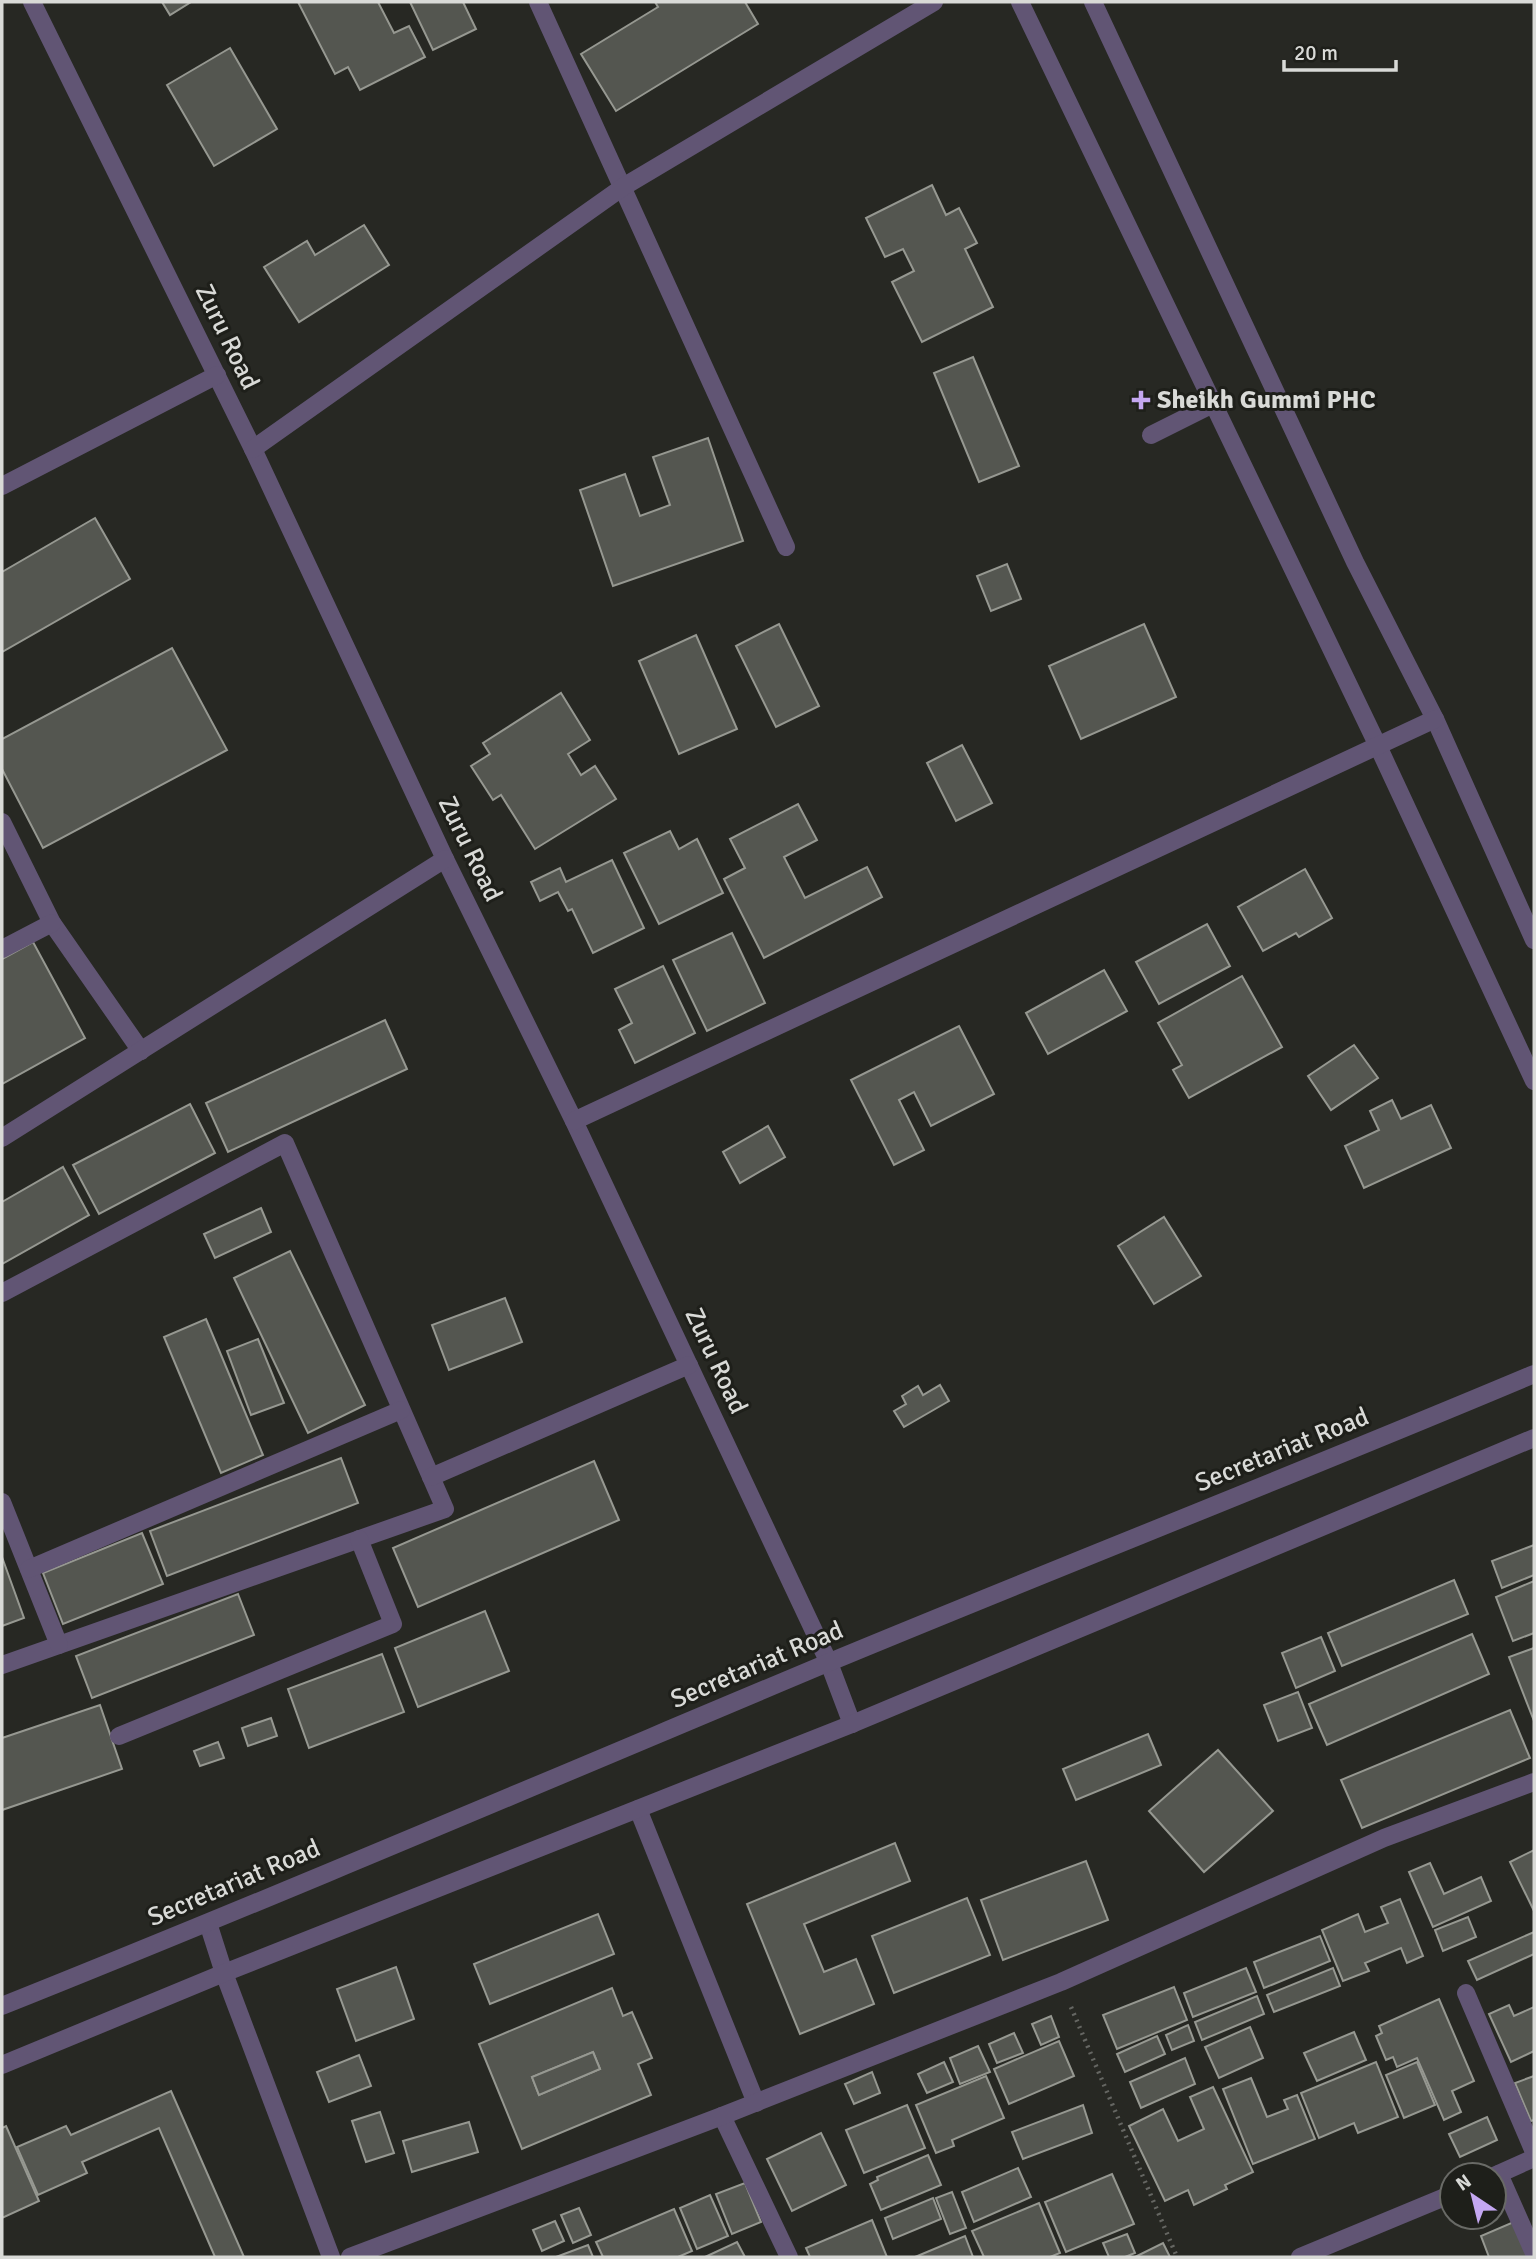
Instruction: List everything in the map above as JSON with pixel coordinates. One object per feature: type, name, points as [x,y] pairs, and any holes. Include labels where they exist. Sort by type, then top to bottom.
[{"type":"street","name":"Zuru Road","points":[[32,2],[253,449],[445,859],[574,1121],[829,1663],[852,1724]]},
{"type":"street","points":[[538,2],[786,547]]},
{"type":"street","points":[[253,449],[623,187],[934,2]]},
{"type":"street","points":[[1020,2],[1378,746],[1534,1081]]},
{"type":"street","points":[[1093,2],[1355,562],[1435,719],[1534,940]]},
{"type":"street","points":[[2,486],[217,375]]},
{"type":"street","points":[[1151,435],[1213,404]]},
{"type":"street","points":[[574,1121],[1435,719]]},
{"type":"street","points":[[2,821],[52,923],[141,1051]]},
{"type":"street","points":[[2,1138],[445,859]]},
{"type":"street","points":[[2,949],[52,923]]},
{"type":"street","points":[[2,1293],[285,1143],[445,1508],[2,1665]]},
{"type":"street","points":[[431,1478],[689,1365]]},
{"type":"street","name":"Secretariat Road","points":[[2,2006],[1534,1374]]},
{"type":"street","points":[[29,1569],[401,1410]]},
{"type":"street","points":[[2,2066],[224,1973],[852,1724],[1534,1438]]},
{"type":"street","points":[[2,1502],[59,1645]]},
{"type":"street","points":[[119,1736],[393,1624],[359,1539]]},
{"type":"street","points":[[350,2257],[756,2103],[1061,1982],[1384,1838],[1534,1782]]},
{"type":"street","points":[[638,1809],[756,2103]]},
{"type":"street","points":[[208,1923],[224,1973],[331,2257]]},
{"type":"street","points":[[1466,1993],[1534,2152]]},
{"type":"street","points":[[722,2116],[789,2257]]},
{"type":"street","points":[[1508,2170],[1534,2158]]},
{"type":"street","points":[[1300,2257],[1438,2199]]},
{"type":"street","points":[[1508,2200],[1534,2253]]},
{"type":"path","points":[[1061,1982],[1177,2257]]},
{"type":"building","points":[[162,2],[191,2],[170,15]]},
{"type":"building","points":[[298,2],[378,2],[394,33],[409,26],[425,57],[360,90],[348,67],[335,74]]},
{"type":"building","points":[[410,2],[463,2],[476,29],[433,50]]},
{"type":"building","points":[[655,2],[745,2],[758,24],[616,111],[581,54],[658,7]]},
{"type":"building","points":[[230,48],[277,129],[214,166],[167,85]]},
{"type":"building","points":[[932,185],[946,215],[959,208],[977,243],[965,249],[993,307],[922,342],[892,282],[914,271],[903,249],[885,257],[866,218]]},
{"type":"building","points":[[364,225],[389,265],[299,322],[264,267],[307,241],[315,255]]},
{"type":"building","points":[[973,357],[1019,466],[979,482],[934,373]]},
{"type":"building","points":[[708,438],[743,541],[613,586],[580,490],[625,474],[640,516],[670,505],[653,457]]},
{"type":"building","points":[[95,518],[130,579],[2,652],[2,572]]},
{"type":"building","points":[[1007,564],[1021,599],[991,611],[977,576]]},
{"type":"building","points":[[779,624],[819,706],[776,727],[736,646]]},
{"type":"building","points":[[1144,624],[1176,697],[1081,739],[1049,666]]},
{"type":"building","points":[[696,635],[737,729],[679,754],[639,661]]},
{"type":"building","points":[[172,648],[227,750],[43,848],[2,769],[2,739]]},
{"type":"building","points":[[561,693],[590,740],[568,754],[581,775],[595,766],[616,799],[535,849],[501,795],[493,800],[471,766],[490,754],[483,743]]},
{"type":"building","points":[[962,745],[992,803],[956,821],[927,763]]},
{"type":"building","points":[[798,804],[817,840],[784,857],[805,898],[867,867],[882,897],[764,958],[724,879],[745,868],[730,839]]},
{"type":"building","points":[[670,831],[679,849],[697,839],[723,893],[659,924],[624,853]]},
{"type":"building","points":[[612,860],[644,928],[593,953],[572,909],[568,911],[558,892],[540,901],[531,882],[560,868],[566,882]]},
{"type":"building","points":[[1305,869],[1332,918],[1299,937],[1296,933],[1263,951],[1238,907]]},
{"type":"building","points":[[1207,924],[1230,966],[1159,1004],[1136,962]]},
{"type":"building","points":[[732,933],[765,1003],[707,1031],[673,960]]},
{"type":"building","points":[[33,942],[85,1038],[2,1084],[2,959]]},
{"type":"building","points":[[663,966],[695,1033],[635,1063],[619,1030],[632,1023],[615,989]]},
{"type":"building","points":[[1104,970],[1127,1011],[1048,1054],[1026,1013]]},
{"type":"building","points":[[1242,976],[1282,1047],[1189,1098],[1173,1070],[1182,1065],[1158,1023]]},
{"type":"building","points":[[385,1020],[407,1069],[228,1152],[206,1103]]},
{"type":"building","points":[[959,1026],[994,1094],[931,1126],[914,1092],[899,1100],[924,1150],[894,1165],[851,1080]]},
{"type":"building","points":[[1354,1045],[1378,1078],[1331,1110],[1308,1076]]},
{"type":"building","points":[[1392,1100],[1401,1119],[1431,1105],[1451,1148],[1364,1188],[1345,1146],[1379,1130],[1370,1111]]},
{"type":"building","points":[[190,1104],[215,1153],[99,1214],[73,1165]]},
{"type":"building","points":[[768,1126],[785,1157],[740,1183],[723,1152]]},
{"type":"building","points":[[63,1167],[89,1215],[2,1264],[2,1202]]},
{"type":"building","points":[[261,1208],[271,1232],[215,1258],[204,1234]]},
{"type":"building","points":[[1164,1217],[1201,1276],[1154,1304],[1118,1246]]},
{"type":"building","points":[[290,1251],[365,1405],[308,1433],[234,1278]]},
{"type":"building","points":[[505,1298],[522,1342],[449,1370],[432,1325]]},
{"type":"building","points":[[206,1319],[263,1455],[221,1473],[164,1337]]},
{"type":"building","points":[[258,1339],[284,1403],[251,1415],[227,1351]]},
{"type":"building","points":[[940,1385],[949,1401],[904,1427],[894,1411],[906,1404],[902,1396],[918,1386],[923,1395]]},
{"type":"building","points":[[341,1458],[358,1503],[167,1576],[150,1531]]},
{"type":"building","points":[[594,1461],[619,1520],[418,1607],[393,1548]]},
{"type":"building","points":[[142,1533],[163,1584],[63,1624],[43,1573]]},
{"type":"building","points":[[1534,1545],[1534,1575],[1502,1588],[1492,1561]]},
{"type":"building","points":[[2,1557],[24,1618],[2,1626]]},
{"type":"building","points":[[1454,1580],[1468,1614],[1342,1666],[1328,1633]]},
{"type":"building","points":[[1534,1581],[1534,1633],[1513,1641],[1496,1597]]},
{"type":"building","points":[[238,1594],[254,1635],[92,1698],[76,1656]]},
{"type":"building","points":[[485,1611],[509,1671],[418,1707],[395,1648]]},
{"type":"building","points":[[1472,1634],[1489,1674],[1327,1745],[1309,1704]]},
{"type":"building","points":[[1321,1637],[1335,1671],[1296,1688],[1282,1653]]},
{"type":"building","points":[[1534,1648],[1534,1721],[1509,1657]]},
{"type":"building","points":[[382,1654],[404,1712],[309,1748],[288,1689]]},
{"type":"building","points":[[1298,1692],[1312,1728],[1278,1741],[1264,1705]]},
{"type":"building","points":[[100,1705],[122,1769],[2,1810],[2,1738]]},
{"type":"building","points":[[1510,1710],[1530,1758],[1362,1828],[1341,1780]]},
{"type":"building","points":[[271,1718],[277,1736],[248,1746],[242,1728]]},
{"type":"building","points":[[1148,1734],[1161,1765],[1076,1800],[1063,1769]]},
{"type":"building","points":[[218,1742],[224,1758],[200,1766],[194,1751]]},
{"type":"building","points":[[1218,1750],[1273,1811],[1204,1872],[1149,1811]]},
{"type":"building","points":[[895,1843],[910,1881],[804,1924],[824,1972],[856,1959],[874,2004],[800,2034],[747,1904]]},
{"type":"building","points":[[1534,1850],[1534,1911],[1510,1862]]},
{"type":"building","points":[[1086,1861],[1108,1920],[1003,1960],[981,1900]]},
{"type":"building","points":[[1430,1863],[1444,1894],[1481,1877],[1491,1901],[1433,1927],[1409,1872]]},
{"type":"building","points":[[967,1898],[990,1955],[894,1993],[872,1936]]},
{"type":"building","points":[[1400,1899],[1423,1956],[1407,1963],[1401,1948],[1365,1963],[1369,1971],[1343,1981],[1322,1930],[1358,1914],[1365,1932],[1388,1923],[1381,1907]]},
{"type":"building","points":[[598,1914],[614,1954],[490,2004],[474,1964]]},
{"type":"building","points":[[1468,1917],[1476,1937],[1443,1951],[1435,1930]]},
{"type":"building","points":[[1534,1932],[1534,1954],[1477,1980],[1468,1961]]},
{"type":"building","points":[[1320,1936],[1330,1961],[1264,1988],[1254,1962]]},
{"type":"building","points":[[396,1967],[414,2019],[356,2041],[337,1989]]},
{"type":"building","points":[[1246,1968],[1256,1992],[1193,2017],[1184,1993]]},
{"type":"building","points":[[1333,1968],[1340,1986],[1274,2012],[1267,1995]]},
{"type":"building","points":[[1174,1987],[1187,2020],[1117,2049],[1103,2015]]},
{"type":"building","points":[[612,1988],[623,2016],[632,2012],[652,2058],[638,2064],[651,2095],[522,2149],[479,2044]],"holes":[[[593,2052],[600,2069],[539,2095],[532,2077]]]},
{"type":"building","points":[[1257,1996],[1264,2014],[1202,2040],[1195,2022]]},
{"type":"building","points":[[1439,1999],[1474,2081],[1452,2091],[1461,2112],[1444,2120],[1417,2058],[1397,2067],[1393,2057],[1386,2060],[1376,2036],[1382,2033],[1379,2026]]},
{"type":"building","points":[[1509,2005],[1514,2016],[1534,2007],[1534,2051],[1511,2062],[1489,2014]]},
{"type":"building","points":[[1051,2016],[1059,2037],[1041,2045],[1032,2024]]},
{"type":"building","points":[[1188,2025],[1194,2041],[1172,2050],[1166,2035]]},
{"type":"building","points":[[1250,2027],[1263,2058],[1219,2078],[1205,2047]]},
{"type":"building","points":[[1354,2032],[1366,2060],[1317,2081],[1304,2053]]},
{"type":"building","points":[[1014,2033],[1023,2053],[997,2063],[989,2044]]},
{"type":"building","points":[[1157,2036],[1165,2054],[1125,2072],[1117,2054]]},
{"type":"building","points":[[1059,2041],[1074,2076],[1009,2104],[994,2069]]},
{"type":"building","points":[[978,2046],[990,2072],[960,2084],[950,2058]]},
{"type":"building","points":[[593,2052],[600,2069],[539,2095],[532,2077]]},
{"type":"building","points":[[359,2055],[371,2086],[329,2102],[317,2072]]},
{"type":"building","points":[[1185,2058],[1195,2084],[1141,2108],[1130,2082]]},
{"type":"building","points":[[944,2062],[953,2082],[927,2093],[918,2074]]},
{"type":"building","points":[[1376,2062],[1398,2117],[1358,2133],[1354,2123],[1319,2138],[1301,2093]]},
{"type":"building","points":[[1417,2062],[1435,2105],[1404,2118],[1386,2075]]},
{"type":"building","points":[[872,2072],[880,2093],[854,2104],[845,2084]]},
{"type":"building","points":[[986,2076],[1004,2118],[952,2140],[954,2146],[936,2153],[916,2105]]},
{"type":"building","points":[[1534,2076],[1534,2120],[1531,2121],[1515,2083]]},
{"type":"building","points":[[1251,2078],[1267,2117],[1288,2109],[1284,2100],[1297,2095],[1315,2139],[1253,2164],[1223,2089]]},
{"type":"building","points":[[1213,2087],[1253,2172],[1225,2185],[1227,2189],[1194,2205],[1188,2190],[1165,2201],[1129,2126],[1163,2109],[1178,2141],[1204,2129],[1190,2097]]},
{"type":"building","points":[[171,2091],[244,2257],[215,2257],[159,2128],[82,2162],[87,2173],[38,2195],[17,2147],[66,2126],[71,2135]]},
{"type":"building","points":[[907,2105],[925,2148],[864,2173],[846,2130]]},
{"type":"building","points":[[1083,2105],[1092,2133],[1023,2159],[1012,2132]]},
{"type":"building","points":[[380,2112],[394,2153],[366,2162],[352,2121]]},
{"type":"building","points":[[1487,2117],[1497,2140],[1460,2157],[1449,2134]]},
{"type":"building","points":[[469,2122],[478,2152],[412,2172],[403,2141]]},
{"type":"building","points":[[6,2126],[39,2201],[2,2218],[2,2128]]},
{"type":"building","points":[[821,2133],[846,2185],[792,2211],[767,2159]]},
{"type":"building","points":[[928,2155],[941,2185],[881,2210],[870,2184],[878,2180],[877,2177]]},
{"type":"building","points":[[1018,2168],[1031,2197],[974,2222],[962,2192]]},
{"type":"building","points":[[1112,2174],[1134,2224],[1066,2252],[1045,2202]]},
{"type":"building","points":[[745,2183],[761,2222],[732,2234],[716,2194]]},
{"type":"building","points":[[952,2192],[966,2228],[950,2234],[936,2198]]},
{"type":"building","points":[[710,2195],[728,2236],[697,2249],[680,2208]]},
{"type":"building","points":[[933,2198],[941,2219],[893,2239],[885,2218]]},
{"type":"building","points":[[1039,2203],[1060,2253],[1050,2257],[984,2257],[972,2231]]},
{"type":"building","points":[[579,2208],[591,2235],[573,2243],[561,2215]]},
{"type":"building","points":[[674,2209],[692,2251],[678,2257],[603,2257],[596,2242]]},
{"type":"building","points":[[872,2220],[887,2257],[810,2257],[806,2248]]},
{"type":"building","points":[[555,2221],[564,2241],[542,2251],[533,2230]]},
{"type":"building","points":[[1516,2221],[1532,2257],[1489,2257],[1481,2236],[1493,2231],[1508,2231],[1508,2224]]},
{"type":"building","points":[[1127,2234],[1135,2253],[1125,2257],[1109,2257],[1103,2243]]},
{"type":"building","points":[[965,2236],[973,2257],[915,2257]]},
{"type":"building","points":[[737,2242],[745,2257],[705,2257]]},
{"type":"building","points":[[1163,2243],[1170,2257],[1135,2257]]},
{"type":"building","points":[[588,2245],[593,2257],[556,2257]]},
{"type":"place","name":"Sheikh Gummi PHC","points":[[1141,400]]}]
